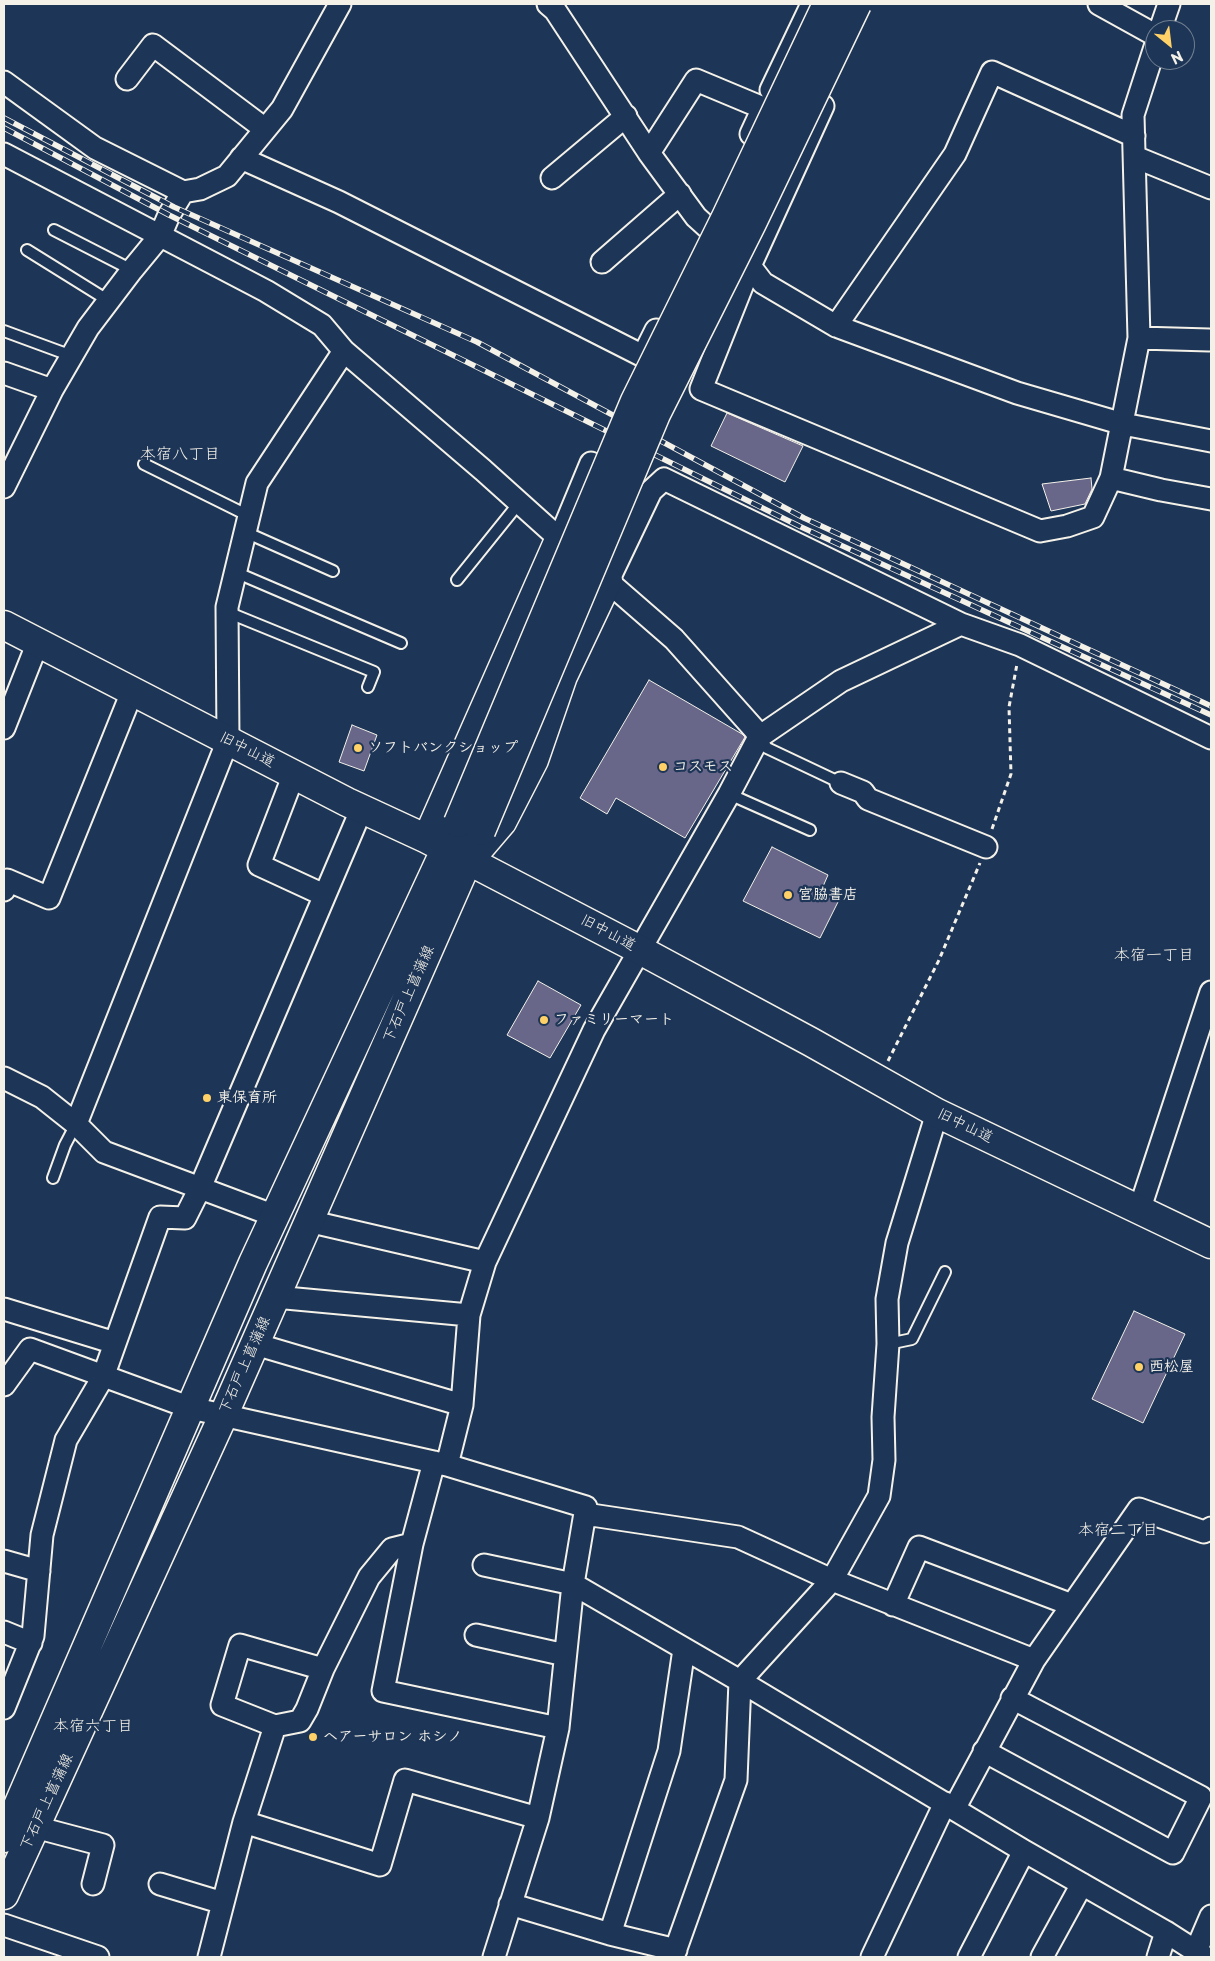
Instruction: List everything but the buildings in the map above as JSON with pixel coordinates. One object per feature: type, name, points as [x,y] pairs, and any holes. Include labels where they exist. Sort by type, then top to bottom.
[{"type":"main road","points":[[469,827],[635,401],[726,217],[827,4]]},
{"type":"main road","points":[[469,827],[656,414],[752,223],[857,4]]},
{"type":"main road","points":[[447,850],[559,540]]},
{"type":"main road","points":[[447,850],[502,822],[534,760],[563,676],[608,581]]},
{"type":"main road","name":"旧中山道","points":[[4,625],[640,950],[937,1112],[1138,1211],[1211,1244]]},
{"type":"main road","name":"下石戸上菖蒲線","points":[[4,1838],[275,1216],[447,850],[469,827]]},
{"type":"main road","name":"下石戸上菖蒲線","points":[[4,1895],[224,1414],[308,1222],[447,850]]},
{"type":"street","points":[[4,82],[95,148],[183,192],[200,189],[227,176],[240,158],[282,110],[340,4]]},
{"type":"street","points":[[548,4],[555,10],[649,153],[696,217],[750,266],[763,283],[836,326],[1017,393],[1123,424],[1211,441]]},
{"type":"street","points":[[240,158],[340,202],[643,356],[707,228],[812,4]]},
{"type":"street","points":[[869,4],[750,266],[700,389],[1040,531],[1067,526],[1093,517],[1111,478],[1139,338],[1133,115],[1148,70]]},
{"type":"street","points":[[1099,4],[1145,29]]},
{"type":"street","points":[[1163,20],[1169,4]]},
{"type":"street","points":[[127,79],[153,45],[265,129]]},
{"type":"street","points":[[836,326],[956,154],[992,72],[1134,136]]},
{"type":"street","points":[[649,153],[696,80],[763,108]]},
{"type":"street","points":[[552,178],[626,116]]},
{"type":"street","points":[[4,154],[266,291],[322,325],[344,351],[483,470],[559,540],[674,639],[755,730],[759,737]]},
{"type":"street","points":[[1135,157],[1211,188]]},
{"type":"street","points":[[4,487],[52,390],[88,328],[160,236],[169,215],[183,192]]},
{"type":"street","points":[[602,262],[680,194]]},
{"type":"street","points":[[1139,338],[1209,340]]},
{"type":"street","points":[[76,1124],[228,740],[227,612],[257,483],[344,351]]},
{"type":"street","points":[[4,373],[52,390]]},
{"type":"street","points":[[559,540],[591,463],[651,491]]},
{"type":"street","points":[[1111,478],[1211,499]]},
{"type":"street","points":[[608,581],[651,491],[664,479],[961,624],[1020,645],[1211,738]]},
{"type":"street","points":[[558,1728],[383,1691],[412,1544],[462,1405],[469,1315],[485,1262],[594,1030],[729,794],[759,737],[841,681],[961,624]]},
{"type":"street","points":[[4,728],[38,642]]},
{"type":"street","points":[[5,883],[50,898],[132,692]]},
{"type":"street","points":[[294,774],[259,865],[324,895]]},
{"type":"street","points":[[841,783],[864,792],[868,800],[986,847]]},
{"type":"street","points":[[4,1708],[34,1636],[42,1535],[66,1440],[103,1377],[160,1217],[185,1218],[200,1188],[362,808]]},
{"type":"street","points":[[1138,1211],[1211,992]]},
{"type":"street","points":[[4,1078],[42,1097],[76,1124],[104,1152],[275,1216]]},
{"type":"street","points":[[510,1904],[675,1953],[736,1780],[740,1681],[832,1580],[879,1496],[884,1460],[888,1344],[887,1299],[897,1243],[937,1112]]},
{"type":"street","points":[[308,1222],[485,1262]]},
{"type":"street","points":[[275,1297],[469,1315]]},
{"type":"street","points":[[4,1309],[115,1343]]},
{"type":"street","points":[[255,1344],[462,1405]]},
{"type":"street","points":[[4,1386],[30,1349],[191,1408],[440,1463],[586,1507],[573,1584],[558,1728],[538,1818],[494,1957]]},
{"type":"street","points":[[872,1957],[949,1806],[984,1751],[1034,1660],[1139,1509],[1204,1532],[1211,1528]]},
{"type":"street","points":[[584,1514],[738,1537],[832,1580],[1034,1660]]},
{"type":"street","points":[[323,1669],[240,1645],[222,1705],[275,1726],[300,1721],[307,1709],[323,1669],[369,1577],[392,1549],[412,1544]]},
{"type":"street","points":[[893,1605],[919,1548],[1072,1605]]},
{"type":"street","points":[[4,1562],[39,1571]]},
{"type":"street","points":[[484,1565],[573,1584],[1166,1932],[1200,1954],[1211,1916]]},
{"type":"street","points":[[4,1632],[30,1643]]},
{"type":"street","points":[[476,1635],[566,1655]]},
{"type":"street","points":[[610,1934],[669,1751],[684,1648]]},
{"type":"street","points":[[984,1751],[1173,1853],[1201,1797],[1012,1698]]},
{"type":"street","points":[[209,1957],[244,1822],[275,1726]]},
{"type":"street","points":[[244,1822],[380,1865],[404,1780],[538,1818]]},
{"type":"street","points":[[35,1827],[103,1845],[93,1884]]},
{"type":"street","points":[[969,1957],[1024,1850]]},
{"type":"street","points":[[160,1884],[223,1903]]},
{"type":"street","points":[[1042,1957],[1082,1884]]},
{"type":"street","points":[[4,1925],[98,1957]]},
{"type":"street","points":[[1158,1957],[1166,1932]]},
{"type":"lane","points":[[54,230],[132,270]]},
{"type":"lane","points":[[27,250],[109,301]]},
{"type":"lane","points":[[4,331],[72,356]]},
{"type":"lane","points":[[144,464],[333,571]]},
{"type":"lane","points":[[456,580],[519,503]]},
{"type":"lane","points":[[235,572],[401,643]]},
{"type":"lane","points":[[227,612],[374,672],[368,687]]},
{"type":"lane","points":[[759,737],[767,748],[841,783]]},
{"type":"lane","points":[[729,794],[810,830]]},
{"type":"lane","points":[[53,1178],[65,1145],[76,1124]]},
{"type":"lane","points":[[888,1344],[912,1339],[945,1272]]},
{"type":"path","points":[[878,1080],[939,960],[986,847],[1011,774],[1009,707],[1020,645]]},
{"type":"railway","points":[[4,118],[174,207],[477,342],[804,518],[1211,706]]},
{"type":"railway","points":[[4,128],[169,215],[799,526],[1211,715]]},
{"type":"place","name":"ソフトバンクショップ","points":[[358,748]]},
{"type":"place","name":"コスモス","points":[[663,767]]},
{"type":"place","name":"宮脇書店","points":[[788,895]]},
{"type":"place","name":"ファミリーマート","points":[[544,1020]]},
{"type":"place","name":"東保育所","points":[[207,1098]]},
{"type":"place","name":"西松屋","points":[[1139,1367]]},
{"type":"place","name":"ヘアーサロン ホシノ","points":[[313,1737]]},
{"type":"district","name":"本宿八丁目","points":[[180,455]]},
{"type":"district","name":"本宿一丁目","points":[[1154,956]]},
{"type":"district","name":"本宿二丁目","points":[[1118,1531]]},
{"type":"district","name":"本宿六丁目","points":[[93,1727]]}]
